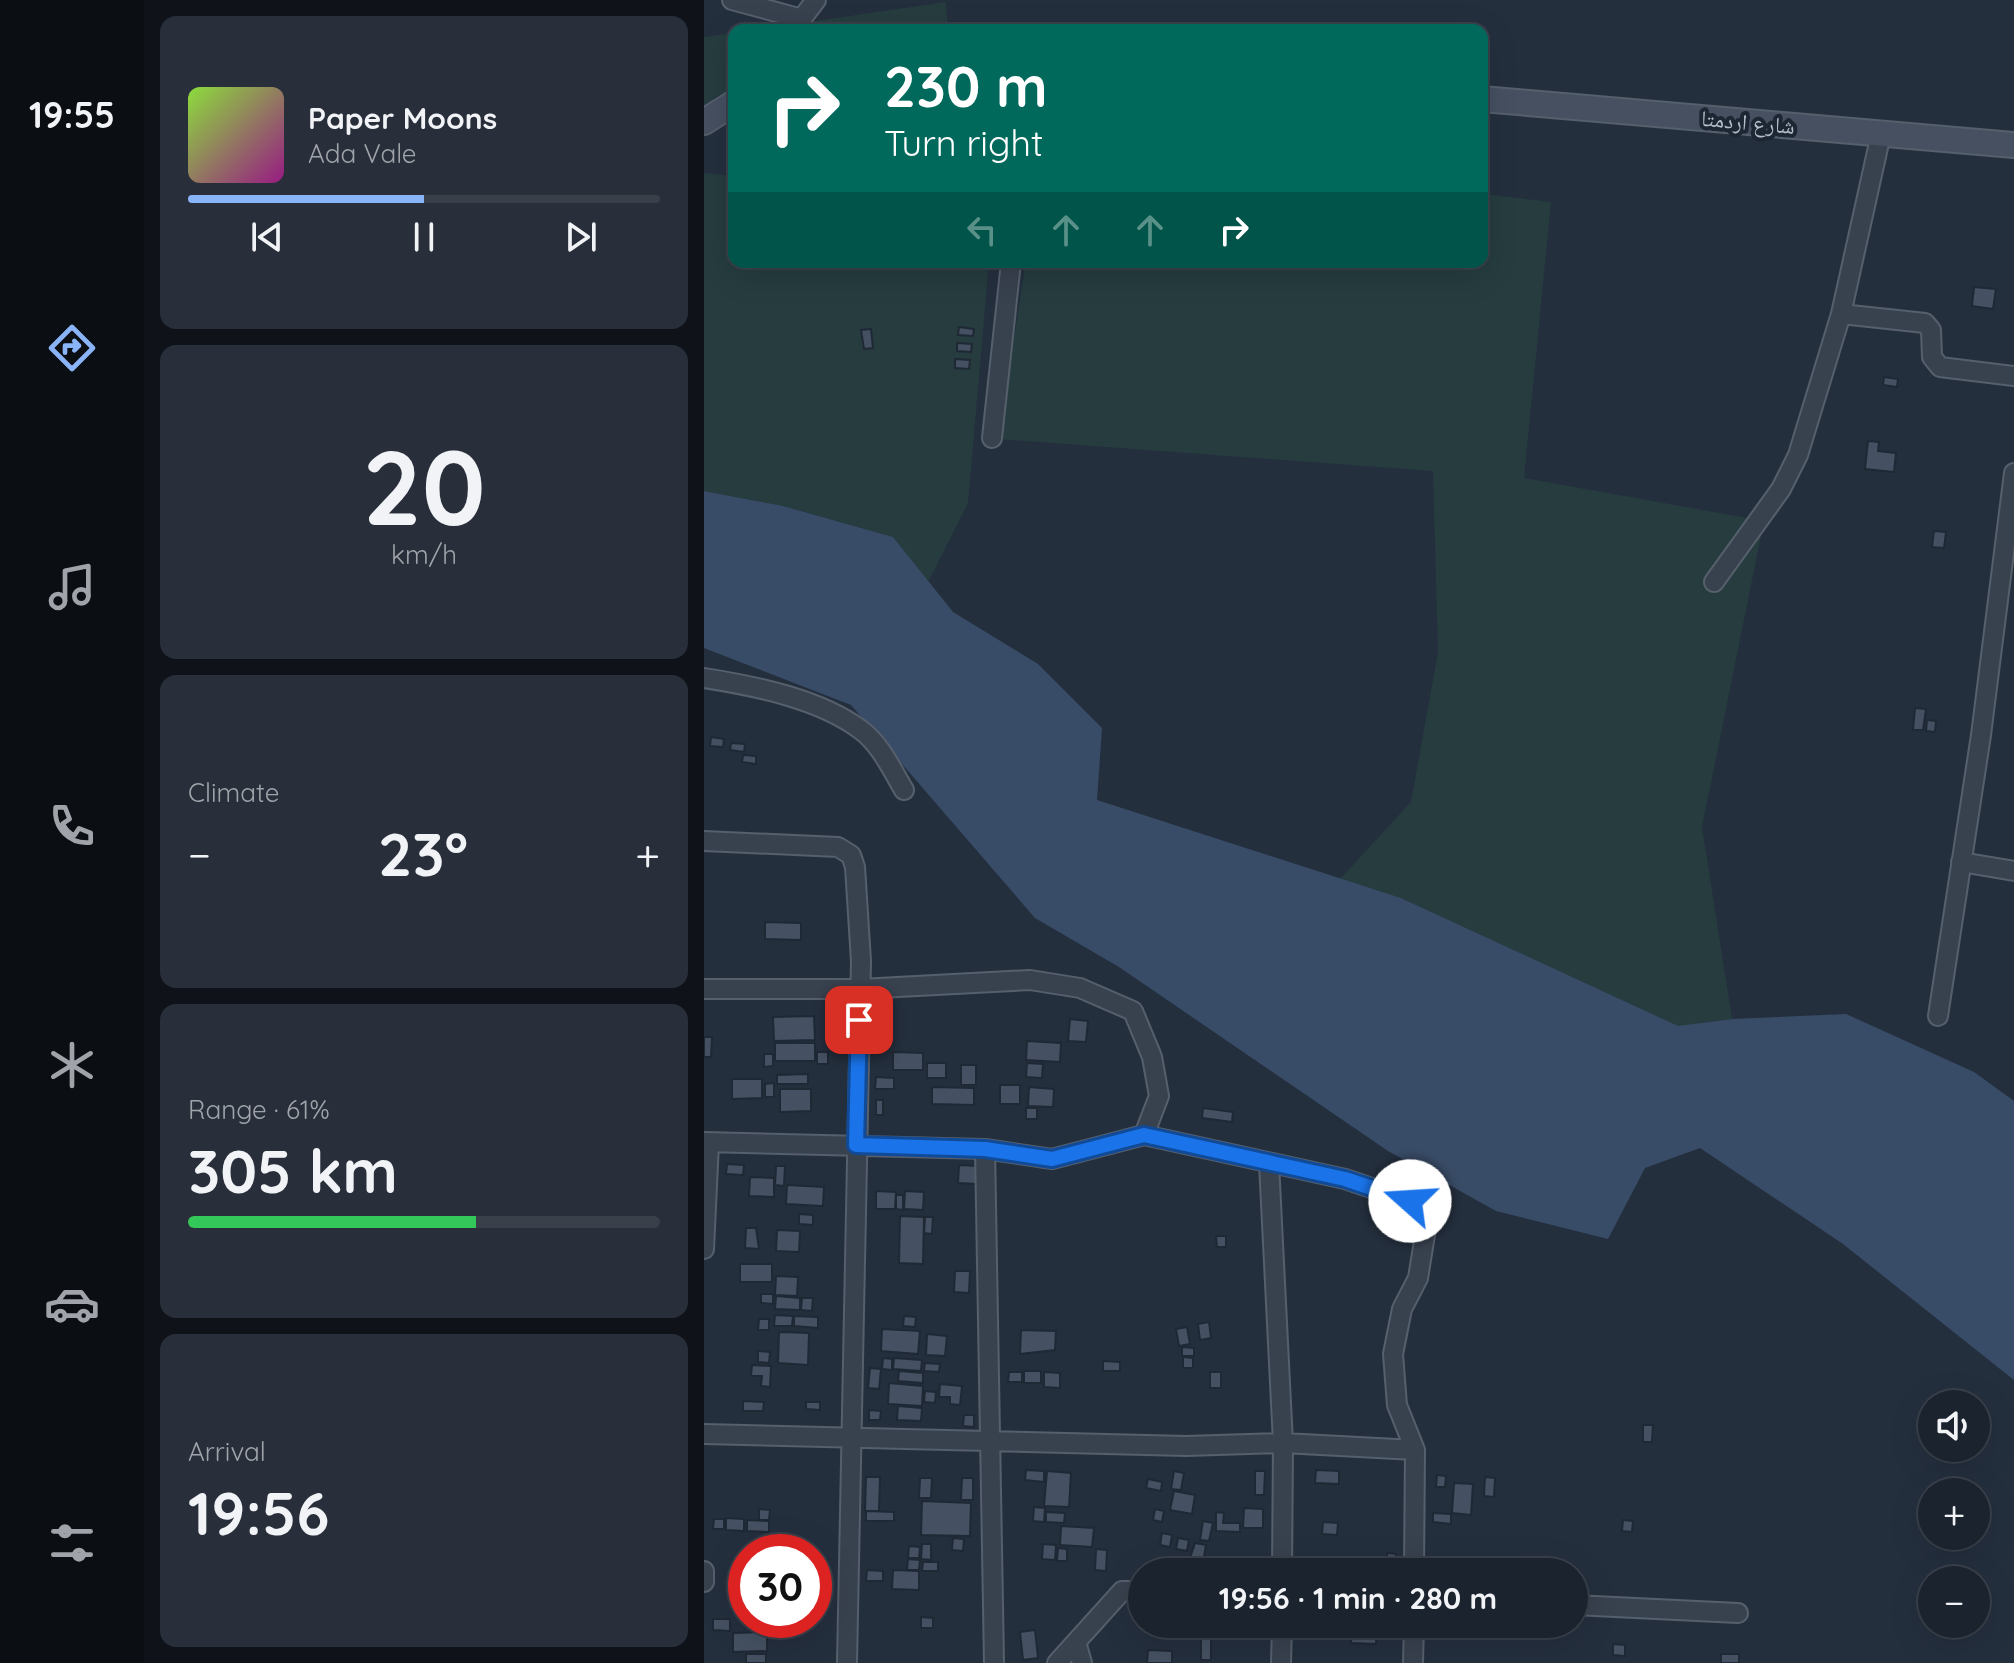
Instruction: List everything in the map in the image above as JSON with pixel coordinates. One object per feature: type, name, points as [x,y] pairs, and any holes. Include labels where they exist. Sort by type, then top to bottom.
[{"type":"main road","name":"شارع اردمتا","points":[[1488,100],[2014,145]]},
{"type":"main road","points":[[704,122],[728,107]]},
{"type":"street","points":[[732,0],[798,24],[816,0]]},
{"type":"street","points":[[1714,582],[1791,473],[1841,314],[1881,134]]},
{"type":"street","points":[[992,438],[1010,268]]},
{"type":"street","points":[[1841,314],[1925,323],[1931,330],[1932,357],[1940,367],[2014,376]]},
{"type":"street","points":[[1938,1016],[2014,473]]},
{"type":"street","points":[[704,678],[833,713],[863,731],[881,751],[904,790]]},
{"type":"street","points":[[704,841],[838,847],[851,855],[855,867],[860,989],[847,1663]]},
{"type":"street","points":[[1961,862],[2014,871]]},
{"type":"street","points":[[704,989],[860,989],[1030,980],[1080,988],[1133,1011],[1152,1057],[1159,1096],[1144,1135]]},
{"type":"street","points":[[704,1249],[706,1142],[985,1149],[1052,1159],[1144,1135],[1345,1179],[1410,1201],[1425,1235],[1418,1278],[1402,1309],[1393,1354],[1397,1405],[1415,1450],[1414,1558]]},
{"type":"street","points":[[985,1149],[994,1663]]},
{"type":"street","points":[[1269,1163],[1283,1443],[1282,1558]]},
{"type":"street","points":[[704,1434],[991,1443],[1186,1446],[1283,1443],[1415,1450]]},
{"type":"street","points":[[704,1574],[704,1582]]},
{"type":"street","points":[[1057,1663],[1122,1591],[1128,1591]]},
{"type":"street","points":[[1588,1606],[1738,1613]]},
{"type":"street","points":[[1281,1663],[1282,1638]]},
{"type":"street","points":[[1413,1663],[1414,1638]]},
{"type":"street","points":[[1076,1642],[1082,1663]]},
{"type":"green space","points":[[946,2],[948,24],[795,24]]},
{"type":"green space","points":[[728,34],[728,92],[717,96],[704,107],[704,37]]},
{"type":"green space","points":[[704,173],[728,175],[728,268],[988,268],[968,503],[928,582],[893,537],[783,506],[704,491]]},
{"type":"green space","points":[[1488,195],[1551,202],[1524,478],[1764,521],[1702,827],[1732,1019],[1679,1027],[1401,898],[1340,879],[1411,802],[1438,652],[1433,471],[998,439],[1025,268],[1488,268]]},
{"type":"water","points":[[704,491],[783,506],[893,537],[953,612],[1038,664],[1102,728],[1097,800],[1401,898],[1678,1026],[1733,1019],[1846,1014],[1974,1072],[2014,1101],[2014,1380],[1843,1244],[1700,1148],[1645,1168],[1608,1239],[1496,1211],[1388,1151],[1119,967],[1035,918],[851,705],[704,648]]},
{"type":"building","points":[[1974,287],[1996,289],[1993,309],[1972,306]]},
{"type":"building","points":[[959,327],[974,329],[973,336],[958,335]]},
{"type":"building","points":[[871,329],[873,348],[864,349],[861,330]]},
{"type":"building","points":[[957,343],[972,344],[971,352],[957,351]]},
{"type":"building","points":[[955,359],[970,360],[969,369],[955,368]]},
{"type":"building","points":[[1884,377],[1898,379],[1897,387],[1883,385]]},
{"type":"building","points":[[1868,441],[1879,442],[1878,451],[1896,453],[1894,472],[1865,469]]},
{"type":"building","points":[[1934,531],[1946,532],[1944,548],[1932,547]]},
{"type":"building","points":[[1915,708],[1926,709],[1923,730],[1913,730]]},
{"type":"building","points":[[1927,720],[1936,721],[1935,732],[1926,731]]},
{"type":"building","points":[[711,737],[724,739],[723,747],[710,746]]},
{"type":"building","points":[[731,743],[745,744],[744,752],[730,750]]},
{"type":"building","points":[[743,755],[756,756],[756,764],[742,762]]},
{"type":"building","points":[[765,922],[801,923],[801,940],[765,939]]},
{"type":"building","points":[[814,1016],[815,1040],[774,1041],[773,1017]]},
{"type":"building","points":[[1070,1019],[1088,1021],[1086,1042],[1068,1041]]},
{"type":"building","points":[[704,1037],[712,1037],[711,1057],[704,1057]]},
{"type":"building","points":[[1027,1041],[1061,1043],[1060,1062],[1026,1060]]},
{"type":"building","points":[[775,1043],[815,1043],[815,1061],[775,1061]]},
{"type":"building","points":[[817,1052],[828,1052],[828,1064],[817,1064]]},
{"type":"building","points":[[893,1052],[923,1053],[923,1070],[893,1070]]},
{"type":"building","points":[[764,1054],[773,1054],[773,1066],[764,1067]]},
{"type":"building","points":[[927,1063],[946,1063],[946,1078],[927,1078]]},
{"type":"building","points":[[1027,1063],[1043,1064],[1042,1078],[1026,1077]]},
{"type":"building","points":[[961,1065],[976,1065],[976,1085],[961,1085]]},
{"type":"building","points":[[808,1074],[808,1084],[777,1084],[777,1075]]},
{"type":"building","points":[[876,1077],[894,1078],[894,1089],[875,1089]]},
{"type":"building","points":[[732,1079],[762,1079],[762,1098],[732,1099]]},
{"type":"building","points":[[774,1083],[774,1097],[765,1097],[765,1084]]},
{"type":"building","points":[[1000,1085],[1020,1085],[1020,1104],[1000,1104]]},
{"type":"building","points":[[932,1087],[974,1088],[974,1105],[932,1104]]},
{"type":"building","points":[[1029,1087],[1054,1089],[1053,1107],[1028,1106]]},
{"type":"building","points":[[780,1089],[811,1089],[811,1111],[780,1112]]},
{"type":"building","points":[[876,1100],[883,1100],[883,1115],[876,1115]]},
{"type":"building","points":[[1026,1108],[1037,1108],[1037,1119],[1026,1119]]},
{"type":"building","points":[[1203,1108],[1233,1112],[1232,1122],[1202,1118]]},
{"type":"building","points":[[727,1164],[744,1165],[743,1175],[726,1174]]},
{"type":"building","points":[[959,1165],[978,1166],[977,1184],[958,1183]]},
{"type":"building","points":[[776,1166],[785,1166],[784,1186],[775,1185]]},
{"type":"building","points":[[750,1177],[774,1178],[774,1197],[749,1196]]},
{"type":"building","points":[[787,1185],[824,1187],[823,1206],[786,1204]]},
{"type":"building","points":[[876,1191],[896,1192],[895,1209],[876,1209]]},
{"type":"building","points":[[905,1191],[924,1192],[923,1210],[904,1209]]},
{"type":"building","points":[[896,1195],[903,1195],[903,1210],[896,1209]]},
{"type":"building","points":[[799,1214],[813,1215],[813,1225],[799,1224]]},
{"type":"building","points":[[900,1216],[924,1217],[923,1264],[899,1263]]},
{"type":"building","points":[[925,1217],[933,1217],[932,1234],[924,1233]]},
{"type":"building","points":[[746,1228],[756,1228],[759,1249],[745,1248]]},
{"type":"building","points":[[777,1230],[800,1231],[799,1252],[776,1251]]},
{"type":"building","points":[[1216,1236],[1226,1236],[1226,1247],[1217,1247]]},
{"type":"building","points":[[740,1264],[772,1264],[772,1282],[740,1282]]},
{"type":"building","points":[[955,1271],[970,1271],[969,1293],[954,1292]]},
{"type":"building","points":[[776,1276],[798,1277],[797,1296],[775,1295]]},
{"type":"building","points":[[761,1294],[773,1294],[773,1304],[761,1303]]},
{"type":"building","points":[[776,1296],[800,1298],[800,1310],[775,1309]]},
{"type":"building","points":[[802,1298],[813,1298],[812,1311],[801,1310]]},
{"type":"building","points":[[775,1315],[793,1316],[792,1326],[774,1326]]},
{"type":"building","points":[[794,1316],[818,1317],[818,1328],[794,1326]]},
{"type":"building","points":[[904,1316],[916,1317],[915,1327],[903,1326]]},
{"type":"building","points":[[759,1319],[769,1319],[769,1330],[758,1330]]},
{"type":"building","points":[[1209,1322],[1211,1338],[1200,1340],[1198,1324]]},
{"type":"building","points":[[1187,1327],[1190,1344],[1179,1346],[1176,1329]]},
{"type":"building","points":[[882,1329],[920,1331],[918,1354],[881,1351]]},
{"type":"building","points":[[1021,1330],[1056,1331],[1055,1350],[1020,1354]]},
{"type":"building","points":[[779,1332],[809,1333],[808,1365],[778,1363]]},
{"type":"building","points":[[927,1334],[947,1336],[945,1356],[926,1355]]},
{"type":"building","points":[[1182,1347],[1194,1348],[1194,1356],[1182,1356]]},
{"type":"building","points":[[758,1351],[770,1352],[769,1363],[758,1362]]},
{"type":"building","points":[[1183,1357],[1193,1358],[1193,1368],[1183,1368]]},
{"type":"building","points":[[883,1358],[892,1359],[892,1370],[882,1369]]},
{"type":"building","points":[[894,1358],[922,1360],[921,1371],[893,1369]]},
{"type":"building","points":[[1103,1361],[1120,1362],[1120,1371],[1103,1371]]},
{"type":"building","points":[[925,1363],[940,1364],[939,1372],[924,1371]]},
{"type":"building","points":[[752,1365],[771,1366],[770,1387],[761,1386],[762,1376],[751,1376]]},
{"type":"building","points":[[870,1368],[881,1369],[879,1389],[868,1388]]},
{"type":"building","points":[[899,1371],[923,1373],[923,1383],[898,1381]]},
{"type":"building","points":[[1024,1371],[1041,1371],[1041,1383],[1024,1383]]},
{"type":"building","points":[[1009,1372],[1022,1372],[1022,1382],[1008,1382]]},
{"type":"building","points":[[1044,1372],[1060,1373],[1060,1388],[1044,1387]]},
{"type":"building","points":[[1210,1372],[1221,1372],[1221,1388],[1210,1388]]},
{"type":"building","points":[[889,1383],[923,1386],[922,1406],[888,1404]]},
{"type":"building","points":[[940,1384],[962,1386],[960,1405],[950,1404],[950,1397],[939,1397]]},
{"type":"building","points":[[925,1391],[936,1392],[935,1403],[924,1402]]},
{"type":"building","points":[[743,1401],[764,1402],[763,1411],[743,1411]]},
{"type":"building","points":[[806,1402],[820,1402],[820,1410],[806,1409]]},
{"type":"building","points":[[898,1406],[922,1408],[921,1421],[897,1420]]},
{"type":"building","points":[[869,1410],[881,1411],[880,1420],[869,1420]]},
{"type":"building","points":[[964,1415],[974,1415],[974,1427],[963,1426]]},
{"type":"building","points":[[1643,1425],[1653,1425],[1652,1442],[1643,1442]]},
{"type":"building","points":[[1026,1470],[1044,1471],[1044,1482],[1025,1480]]},
{"type":"building","points":[[1316,1470],[1339,1471],[1339,1484],[1315,1483]]},
{"type":"building","points":[[1047,1471],[1071,1473],[1069,1507],[1044,1506]]},
{"type":"building","points":[[1174,1471],[1184,1473],[1181,1490],[1171,1489]]},
{"type":"building","points":[[1255,1471],[1265,1471],[1264,1495],[1255,1495]]},
{"type":"building","points":[[1437,1475],[1446,1476],[1445,1487],[1436,1487]]},
{"type":"building","points":[[866,1477],[880,1477],[879,1511],[865,1511]]},
{"type":"building","points":[[1485,1477],[1495,1478],[1494,1497],[1484,1496]]},
{"type":"building","points":[[920,1478],[932,1478],[931,1498],[919,1498]]},
{"type":"building","points":[[962,1478],[973,1478],[973,1500],[961,1500]]},
{"type":"building","points":[[1148,1479],[1162,1482],[1161,1491],[1146,1488]]},
{"type":"building","points":[[1454,1483],[1473,1484],[1471,1515],[1452,1513]]},
{"type":"building","points":[[1174,1491],[1195,1495],[1192,1514],[1170,1510]]},
{"type":"building","points":[[922,1501],[971,1503],[970,1536],[921,1535]]},
{"type":"building","points":[[1034,1507],[1045,1508],[1044,1522],[1033,1521]]},
{"type":"building","points":[[1244,1508],[1263,1509],[1263,1528],[1243,1528]]},
{"type":"building","points":[[759,1509],[770,1510],[769,1520],[759,1520]]},
{"type":"building","points":[[1155,1509],[1164,1511],[1162,1522],[1153,1520]]},
{"type":"building","points":[[866,1511],[894,1512],[894,1521],[866,1521]]},
{"type":"building","points":[[1046,1512],[1065,1513],[1064,1523],[1046,1522]]},
{"type":"building","points":[[1216,1512],[1224,1513],[1223,1523],[1240,1523],[1240,1532],[1216,1531]]},
{"type":"building","points":[[1433,1513],[1451,1514],[1451,1524],[1433,1522]]},
{"type":"building","points":[[726,1518],[744,1519],[744,1531],[726,1530]]},
{"type":"building","points":[[714,1519],[724,1519],[724,1529],[713,1529]]},
{"type":"building","points":[[747,1520],[769,1521],[769,1532],[747,1531]]},
{"type":"building","points":[[1623,1520],[1633,1521],[1632,1532],[1622,1531]]},
{"type":"building","points":[[1203,1521],[1213,1523],[1209,1541],[1200,1540]]},
{"type":"building","points":[[1323,1522],[1338,1523],[1337,1535],[1322,1534]]},
{"type":"building","points":[[1061,1526],[1094,1528],[1092,1547],[1060,1545]]},
{"type":"building","points":[[1162,1533],[1172,1535],[1170,1547],[1160,1545]]},
{"type":"building","points":[[953,1538],[964,1539],[963,1551],[952,1550]]},
{"type":"building","points":[[1178,1538],[1189,1540],[1187,1551],[1176,1549]]},
{"type":"building","points":[[1195,1543],[1206,1545],[1204,1558],[1190,1558]]},
{"type":"building","points":[[922,1544],[931,1544],[931,1560],[921,1559]]},
{"type":"building","points":[[1043,1544],[1056,1545],[1055,1560],[1042,1559]]},
{"type":"building","points":[[909,1546],[920,1547],[919,1558],[908,1558]]},
{"type":"building","points":[[1058,1548],[1067,1549],[1067,1561],[1057,1561]]},
{"type":"building","points":[[1096,1549],[1107,1550],[1106,1571],[1095,1570]]},
{"type":"building","points":[[1387,1553],[1396,1554],[1396,1558],[1387,1558]]},
{"type":"building","points":[[908,1559],[920,1560],[919,1570],[907,1570]]},
{"type":"building","points":[[923,1562],[938,1562],[938,1571],[922,1571]]},
{"type":"building","points":[[867,1570],[883,1571],[883,1581],[866,1581]]},
{"type":"building","points":[[893,1570],[919,1571],[919,1590],[892,1589]]},
{"type":"building","points":[[921,1617],[933,1618],[933,1628],[921,1628]]},
{"type":"building","points":[[713,1619],[728,1619],[728,1631],[713,1630]]},
{"type":"building","points":[[1035,1630],[1038,1658],[1023,1660],[1020,1632]]},
{"type":"building","points":[[733,1638],[767,1638],[767,1651],[733,1652]]},
{"type":"building","points":[[1201,1638],[1211,1638],[1211,1660],[1201,1660]]},
{"type":"building","points":[[1351,1638],[1376,1638],[1376,1644],[1351,1643]]},
{"type":"building","points":[[1613,1644],[1625,1645],[1625,1656],[1613,1655]]},
{"type":"building","points":[[1148,1650],[1172,1651],[1172,1663],[1147,1663]]},
{"type":"building","points":[[746,1654],[766,1654],[766,1663],[746,1663]]},
{"type":"building","points":[[1721,1654],[1739,1654],[1739,1663],[1721,1663]]},
{"type":"route","points":[[859,1020],[856,1145],[985,1149],[1052,1159],[1144,1135],[1345,1179],[1410,1201]]}]
